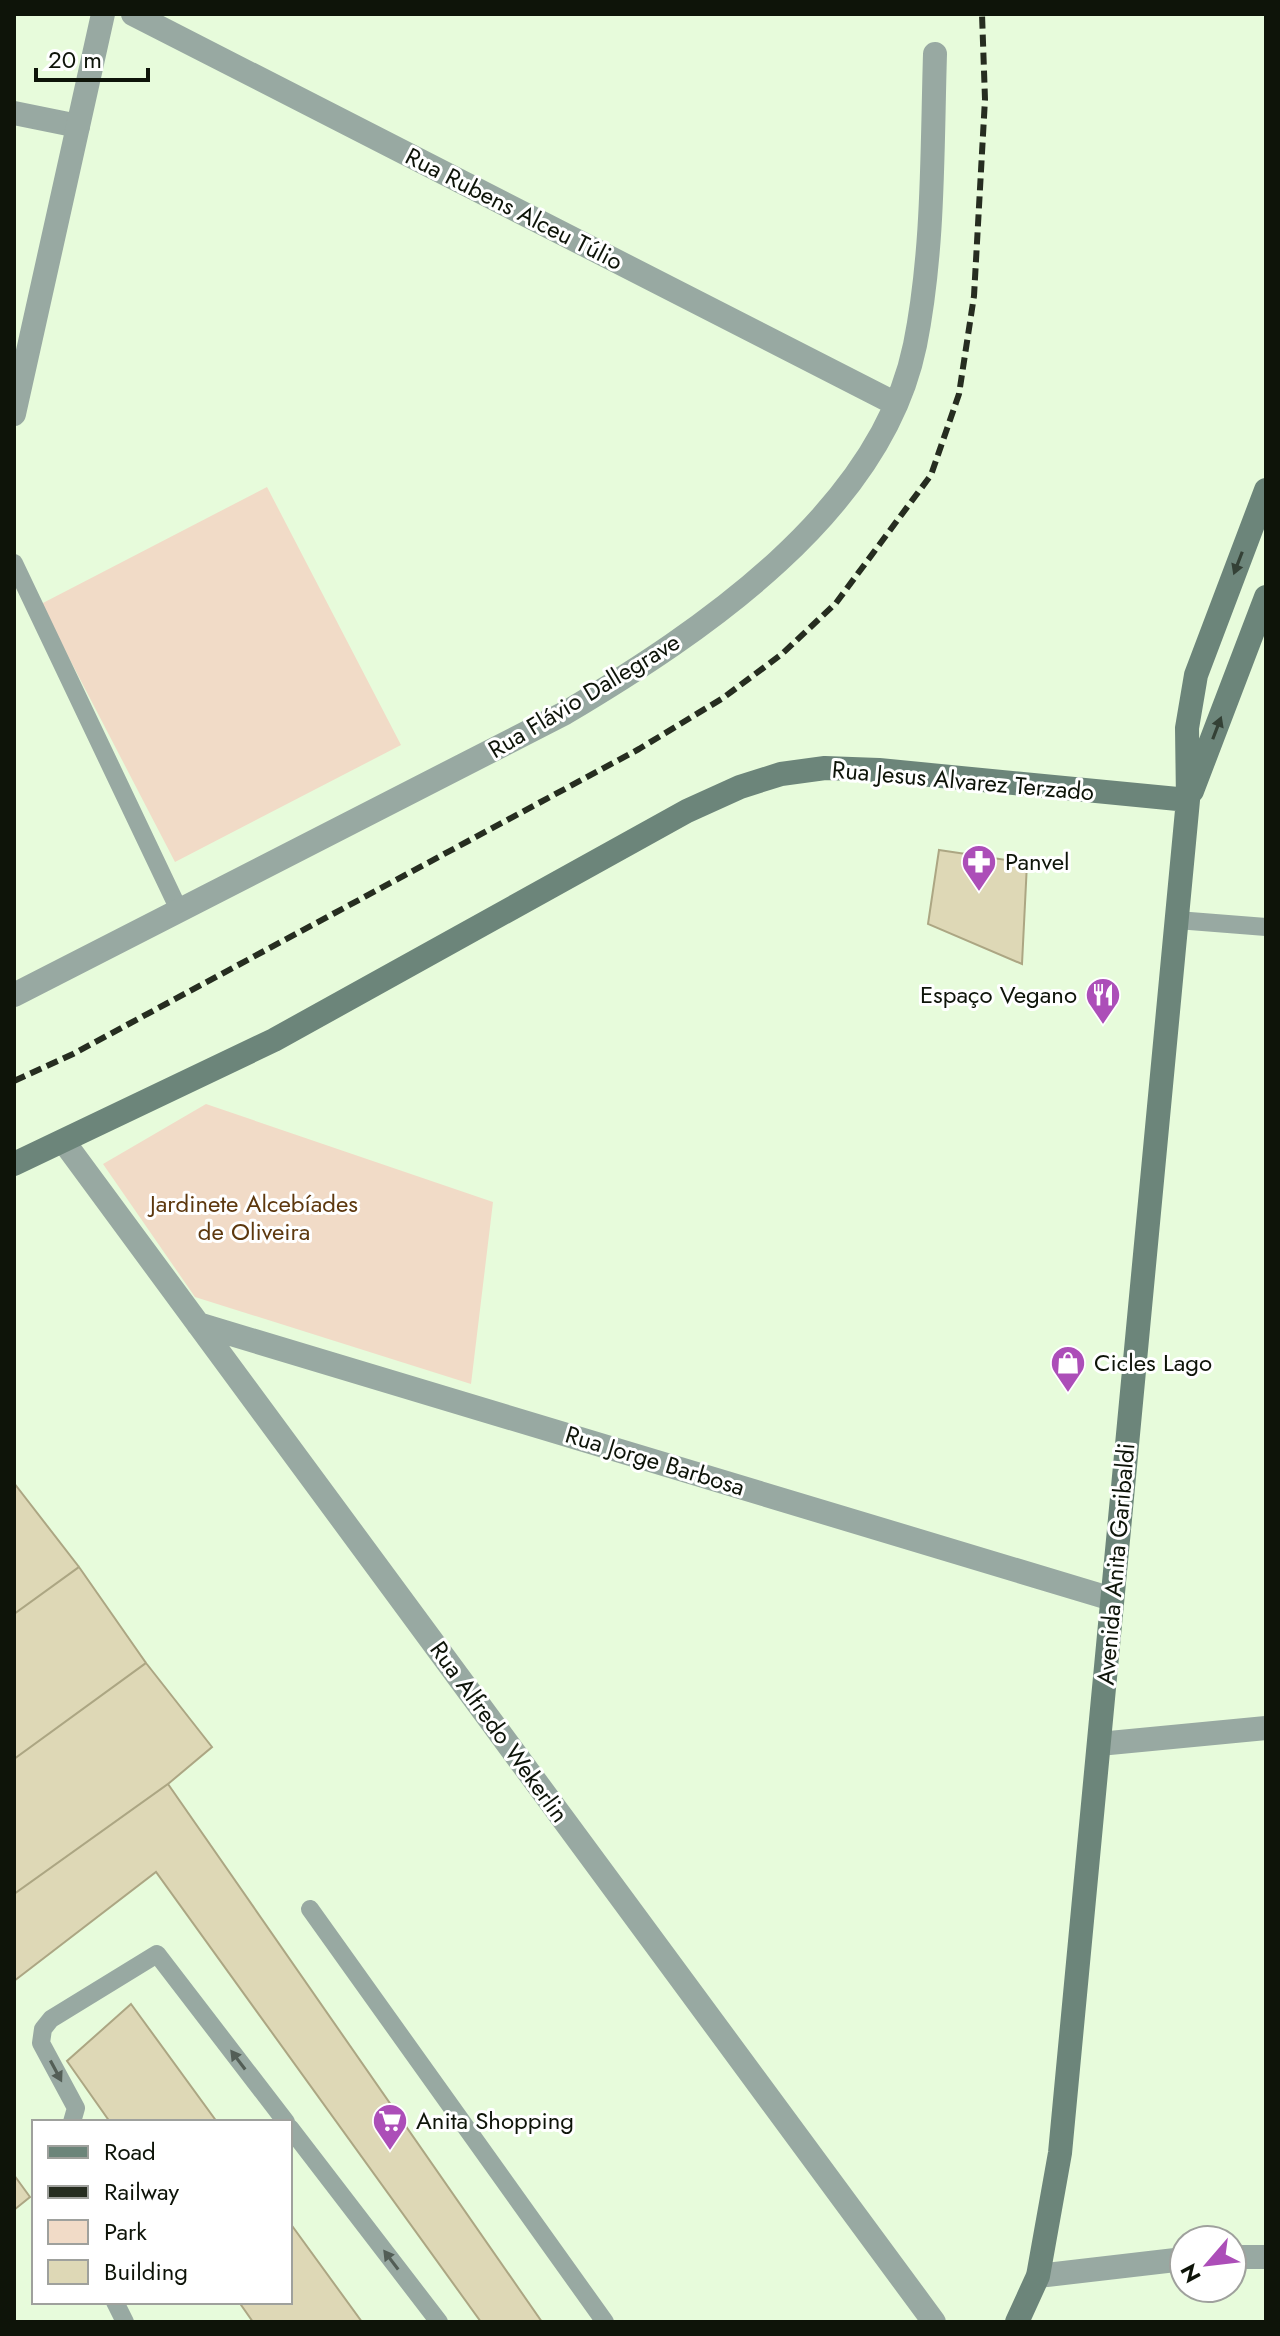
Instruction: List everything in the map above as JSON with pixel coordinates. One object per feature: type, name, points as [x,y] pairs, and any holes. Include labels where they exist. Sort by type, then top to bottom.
[{"type":"main road","name":"Avenida Anita Garibaldi","points":[[1017,2322],[1038,2276],[1060,2153],[1188,800],[1187,728],[1196,675],[1266,490]]},
{"type":"main road","name":"Avenida Anita Garibaldi","points":[[1188,800],[1266,597]]},
{"type":"main road","name":"Rua Jesus Alvarez Terzado","points":[[64,1142],[274,1040],[687,811],[740,787],[781,774],[825,768],[879,770],[1188,800]]},
{"type":"main road","points":[[14,1164],[64,1142]]},
{"type":"street","points":[[14,414],[103,14]]},
{"type":"street","name":"Rua Rubens Alceu Túlio","points":[[133,14],[896,404]]},
{"type":"street","name":"Rua Flávio Dallegrave","points":[[14,995],[474,762],[646,665],[718,612],[775,564],[835,504],[896,404],[914,347],[925,276],[935,54]]},
{"type":"street","points":[[14,113],[78,126]]},
{"type":"street","name":"Rua Alfredo Wekerlin","points":[[64,1142],[934,2322]]},
{"type":"street","name":"Rua Jorge Barbosa","points":[[198,1324],[1112,1599]]},
{"type":"street","points":[[1099,1744],[1266,1728]]},
{"type":"street","points":[[1038,2276],[1168,2261]]},
{"type":"lane","points":[[14,563],[180,912]]},
{"type":"lane","points":[[1177,920],[1266,927]]},
{"type":"lane","points":[[310,1909],[605,2322]]},
{"type":"lane","points":[[73,2120],[76,2108],[41,2043],[43,2029],[51,2019],[157,1954],[284,2120]]},
{"type":"lane","points":[[292,2131],[439,2322]]},
{"type":"lane","points":[[116,2304],[125,2322]]},
{"type":"green space","points":[[267,487],[401,745],[175,862],[41,604]]},
{"type":"green space","name":"Jardinete Alcebíades de Oliveira","points":[[206,1104],[493,1202],[471,1384],[195,1297],[103,1164]]},
{"type":"building","name":"Panvel","points":[[939,850],[1027,863],[1022,964],[928,924]]},
{"type":"building","points":[[14,1483],[79,1567],[14,1614]]},
{"type":"building","points":[[79,1567],[146,1663],[14,1759],[14,1614]]},
{"type":"building","points":[[146,1663],[212,1747],[168,1784],[14,1894],[14,1759]]},
{"type":"building","name":"Anita Shopping","points":[[168,1784],[542,2322],[481,2322],[156,1872],[14,1981],[14,1894]]},
{"type":"building","points":[[131,2004],[216,2120],[109,2120],[67,2061]]},
{"type":"building","points":[[14,2175],[30,2197],[14,2210]]},
{"type":"building","points":[[292,2226],[362,2322],[253,2322],[240,2304],[292,2304]]},
{"type":"railway","points":[[14,1081],[73,1054],[639,749],[723,698],[782,654],[836,603],[931,475],[959,394],[974,296],[985,99],[982,14]]},
{"type":"place","name":"Panvel","points":[[979,893]]},
{"type":"place","name":"Espaço Vegano","points":[[1103,1026]]},
{"type":"place","name":"Cicles Lago","points":[[1068,1394]]},
{"type":"place","name":"Anita Shopping","points":[[390,2152]]}]
